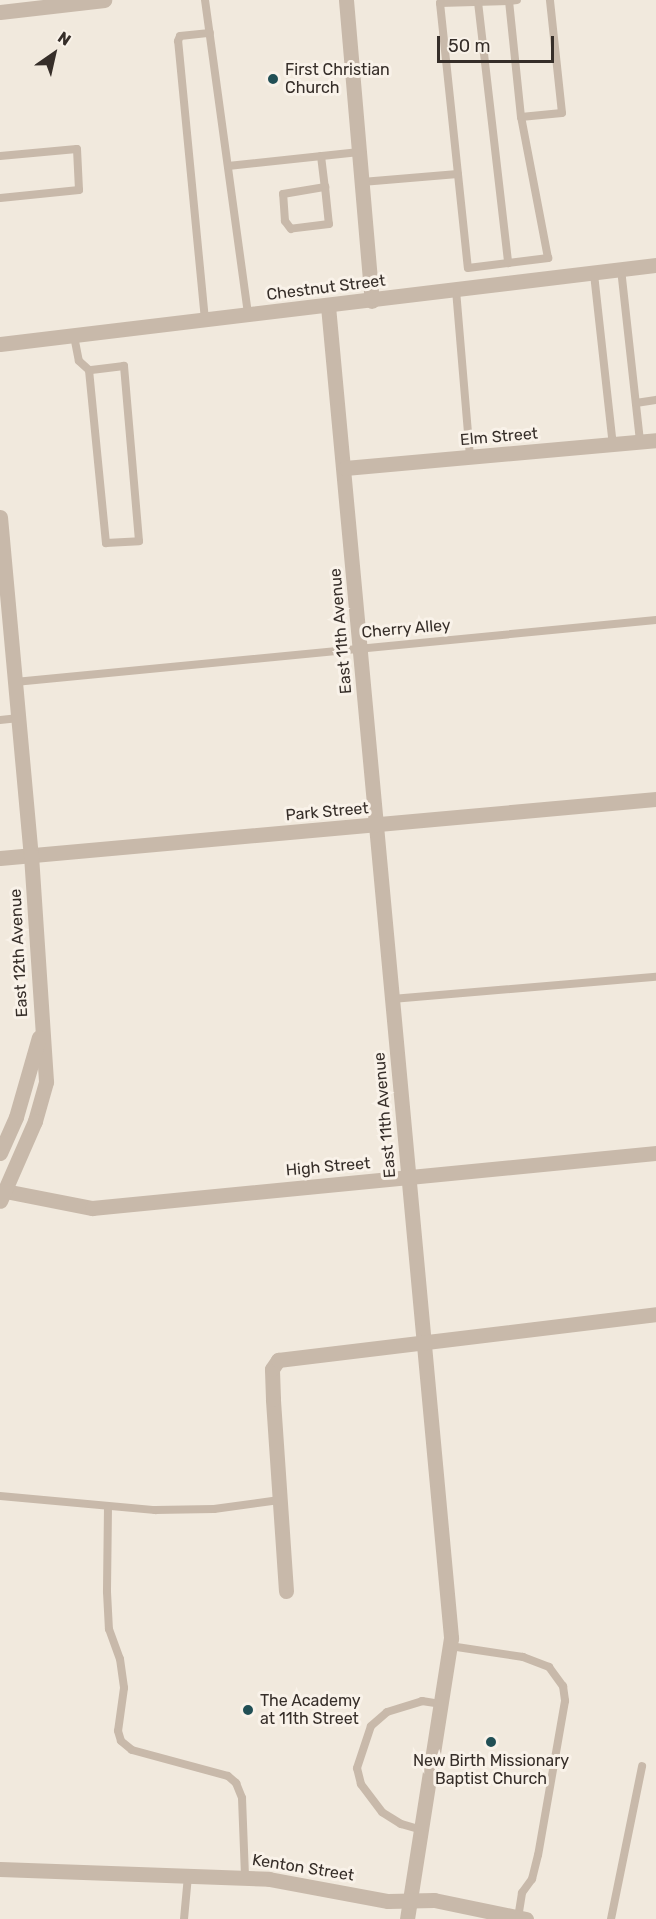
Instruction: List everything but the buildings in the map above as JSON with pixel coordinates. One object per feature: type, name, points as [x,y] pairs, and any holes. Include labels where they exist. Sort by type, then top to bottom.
[{"type":"street","points":[[0,12],[22,5],[104,0]]},
{"type":"street","points":[[346,0],[372,301]]},
{"type":"street","name":"Chestnut Street","points":[[0,344],[656,265]]},
{"type":"street","name":"East 11th Avenue","points":[[328,306],[345,468],[423,1341],[447,1571],[450,1646],[407,1919]]},
{"type":"street","name":"Elm Street","points":[[345,468],[648,441]]},
{"type":"street","name":"East 12th Avenue","points":[[0,517],[31,855],[46,1082],[35,1121],[2,1196]]},
{"type":"street","name":"Park Street","points":[[0,858],[377,826],[656,799]]},
{"type":"street","name":"East 12th Avenue","points":[[0,1153],[16,1117],[41,1029]]},
{"type":"street","name":"High Street","points":[[2,1196],[92,1208],[656,1153]]},
{"type":"street","points":[[286,1591],[272,1375],[276,1361],[294,1355],[656,1314]]},
{"type":"street","name":"Kenton Street","points":[[0,1869],[245,1877],[410,1902],[434,1900],[522,1918]]},
{"type":"lane","points":[[206,0],[248,315]]},
{"type":"lane","points":[[521,117],[562,113],[550,0]]},
{"type":"lane","points":[[513,1],[521,117],[548,258],[468,268],[440,3],[513,1]]},
{"type":"lane","points":[[478,2],[508,263]]},
{"type":"lane","points":[[205,320],[178,41],[180,36],[210,33]]},
{"type":"lane","points":[[0,156],[77,149],[79,190],[0,198]]},
{"type":"lane","points":[[228,166],[359,152]]},
{"type":"lane","points":[[321,156],[325,187],[329,224],[291,229],[285,221],[283,194],[325,187]]},
{"type":"lane","points":[[362,182],[459,174]]},
{"type":"lane","points":[[621,269],[636,403],[648,441]]},
{"type":"lane","points":[[594,274],[614,445]]},
{"type":"lane","points":[[456,290],[470,458]]},
{"type":"lane","points":[[74,336],[79,361],[89,370],[106,543],[139,541],[124,366],[89,370]]},
{"type":"lane","points":[[636,403],[656,400]]},
{"type":"lane","name":"Cherry Alley","points":[[15,682],[656,620]]},
{"type":"lane","points":[[0,720],[19,718]]},
{"type":"lane","points":[[393,999],[656,977]]},
{"type":"lane","points":[[0,1496],[108,1507],[185,1510],[279,1500]]},
{"type":"lane","points":[[108,1507],[109,1629],[120,1659],[124,1688],[118,1731],[121,1741],[132,1750],[228,1776],[236,1783],[242,1798],[245,1877]]},
{"type":"lane","points":[[450,1646],[523,1657],[549,1667],[563,1686],[564,1701],[538,1855],[532,1879],[522,1893],[522,1918]]},
{"type":"lane","points":[[422,1830],[382,1812],[361,1784],[357,1768],[371,1726],[387,1712],[422,1701],[442,1705]]},
{"type":"lane","points":[[611,1919],[642,1766]]},
{"type":"lane","points":[[184,1919],[188,1876]]},
{"type":"place","name":"First Christian Church","points":[[273,79]]},
{"type":"place","name":"The Academy at 11th Street","points":[[248,1710]]},
{"type":"place","name":"New Birth Missionary Baptist Church","points":[[491,1742]]}]
